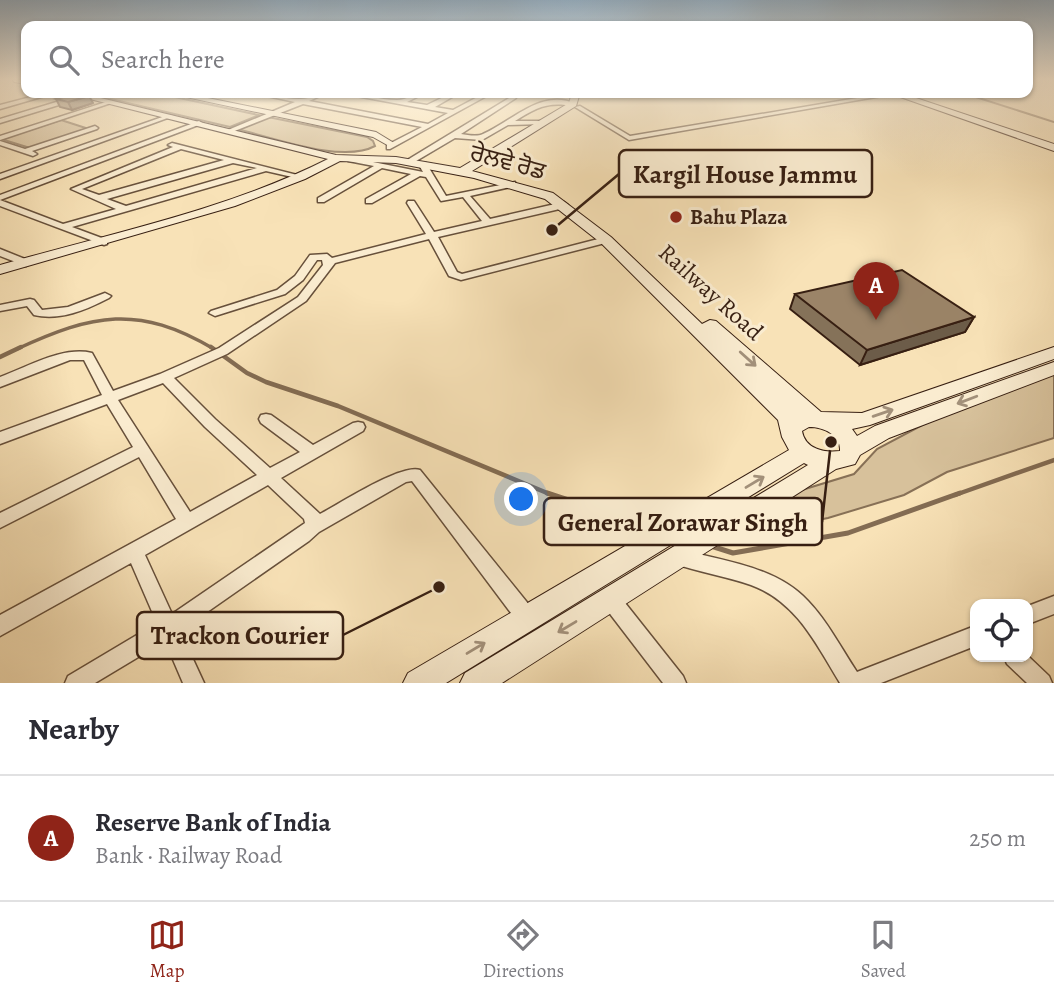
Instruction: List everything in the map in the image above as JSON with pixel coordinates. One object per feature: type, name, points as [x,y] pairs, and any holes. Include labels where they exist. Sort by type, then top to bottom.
[{"type":"main road","points":[[151,112],[340,157]]},
{"type":"main road","points":[[267,112],[376,135],[384,155]]},
{"type":"main road","points":[[475,170],[560,112]]},
{"type":"main road","points":[[475,170],[560,112]]},
{"type":"main road","points":[[953,112],[1054,146]]},
{"type":"main road","points":[[956,112],[975,119]]},
{"type":"main road","name":"ਰੇਲਵੇ ਰੋਡ","points":[[340,157],[384,155],[419,167],[475,170],[549,196],[606,240],[787,416],[792,428]]},
{"type":"main road","points":[[0,270],[221,206],[301,177],[340,157]]},
{"type":"main road","name":"Railway Road","points":[[475,170],[547,188],[573,201],[816,419]]},
{"type":"main road","points":[[830,462],[804,452],[792,437],[792,428],[800,421],[816,419],[842,422],[863,420],[1054,353]]},
{"type":"main road","points":[[475,683],[505,675],[611,600],[830,462],[847,458],[852,449],[882,432],[1054,368]]},
{"type":"main road","points":[[816,419],[844,432],[852,449]]},
{"type":"main road","points":[[418,683],[804,452]]},
{"type":"street","points":[[0,121],[31,112]]},
{"type":"street","points":[[0,140],[82,112]]},
{"type":"street","points":[[230,131],[276,112]]},
{"type":"street","points":[[355,112],[430,126]]},
{"type":"street","points":[[449,112],[455,113]]},
{"type":"street","points":[[369,201],[419,167],[456,135],[492,112]]},
{"type":"street","points":[[456,135],[480,139],[523,112]]},
{"type":"street","points":[[592,112],[629,138],[783,112]]},
{"type":"street","points":[[321,200],[384,155],[455,113]]},
{"type":"street","points":[[0,177],[170,116]]},
{"type":"street","points":[[58,119],[71,122]]},
{"type":"street","points":[[0,201],[200,123]]},
{"type":"street","points":[[506,123],[543,123]]},
{"type":"street","points":[[83,125],[120,134]]},
{"type":"street","points":[[26,151],[95,128]]},
{"type":"street","points":[[0,140],[50,159]]},
{"type":"street","points":[[155,140],[301,177]]},
{"type":"street","points":[[75,189],[180,147]]},
{"type":"street","points":[[99,198],[232,160]]},
{"type":"street","points":[[419,167],[443,198],[466,196],[512,184]]},
{"type":"street","points":[[63,227],[264,168]]},
{"type":"street","points":[[48,181],[125,209]]},
{"type":"street","points":[[466,196],[488,222]]},
{"type":"street","points":[[0,201],[104,242]]},
{"type":"street","points":[[411,203],[453,274],[461,277],[606,240]]},
{"type":"street","points":[[215,313],[281,292],[299,278],[313,258],[323,259],[564,205]]},
{"type":"street","points":[[0,253],[26,263]]},
{"type":"street","points":[[0,438],[165,377],[220,353],[302,299],[323,259]]},
{"type":"street","points":[[0,308],[30,302],[38,313],[48,314],[105,296]]},
{"type":"street","points":[[0,382],[69,356],[83,354],[91,360],[110,398],[187,522]]},
{"type":"street","points":[[165,377],[210,423],[310,514],[314,519],[313,527]]},
{"type":"street","points":[[266,419],[313,453]]},
{"type":"street","points":[[0,626],[358,427]]},
{"type":"street","points":[[0,521],[142,449]]},
{"type":"street","points":[[75,683],[169,628],[313,527],[402,477],[415,474],[527,618]]},
{"type":"street","points":[[135,553],[194,683]]},
{"type":"street","points":[[683,555],[783,591],[805,611],[853,683],[970,638]]},
{"type":"street","points":[[611,600],[676,683]]},
{"type":"street","points":[[1033,613],[1054,605]]},
{"type":"street","points":[[1019,662],[1042,683]]},
{"type":"shaded area","points":[[165,112],[244,112],[259,115],[230,127]]},
{"type":"shaded area","points":[[268,117],[367,137],[375,146],[361,151],[326,151],[237,129]]},
{"type":"shaded area","points":[[61,120],[89,129],[30,148],[1,139]]},
{"type":"shaded area","points":[[1054,373],[1054,438],[947,472],[904,495],[828,518],[715,540],[792,493],[854,474],[877,449],[928,422]]},
{"type":"building","points":[[902,270],[974,317],[867,350],[795,294]]},
{"type":"waterway","points":[[1022,112],[1054,122]]},
{"type":"waterway","points":[[17,349],[69,328],[116,319],[162,325],[213,349]]},
{"type":"waterway","points":[[0,357],[21,347]]},
{"type":"waterway","points":[[213,349],[247,373],[266,382],[338,406],[548,493]]},
{"type":"waterway","points":[[955,495],[1054,460]]},
{"type":"waterway","points":[[548,493],[657,529]]},
{"type":"waterway","points":[[548,493],[552,495]]},
{"type":"waterway","points":[[711,546],[733,553],[848,533],[960,493]]},
{"type":"place","name":"Bahu Plaza","points":[[676,217]]},
{"type":"place","name":"Kargil House Jammu","points":[[552,230]]},
{"type":"place","name":"Reserve Bank of India","points":[[876,320]]},
{"type":"place","name":"General Zorawar Singh","points":[[831,442]]},
{"type":"place","name":"Trackon Courier","points":[[439,587]]}]
